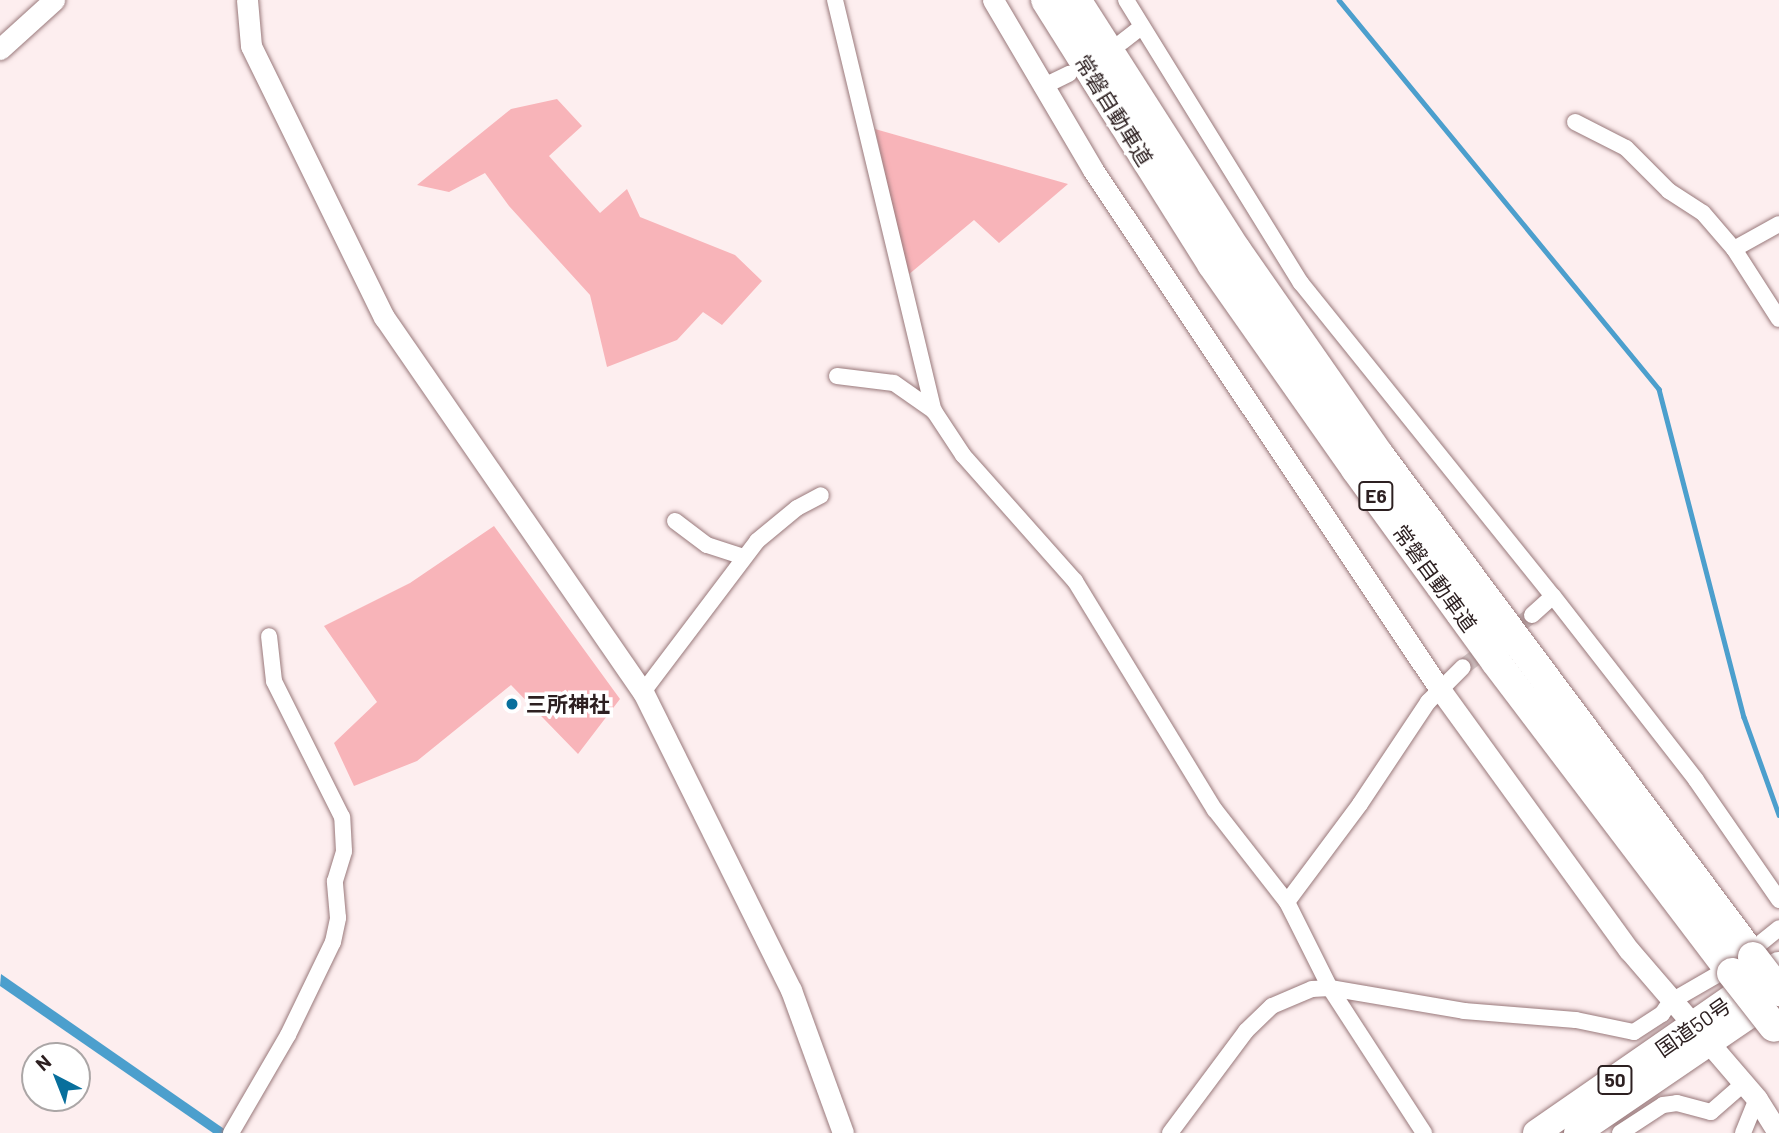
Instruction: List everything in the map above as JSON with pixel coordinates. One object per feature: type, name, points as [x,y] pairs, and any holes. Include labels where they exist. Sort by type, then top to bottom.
[{"type":"highway","name":"常磐自動車道","points":[[1046,0],[1212,264],[1496,662],[1748,963],[1779,993]]},
{"type":"highway","name":"常磐自動車道","points":[[1076,0],[1236,250],[1379,455],[1748,963],[1777,1030]]},
{"type":"highway","name":"国道50号","points":[[1577,1133],[1702,1035],[1748,963]]},
{"type":"highway","name":"国道50号","points":[[1536,1133],[1779,993]]},
{"type":"street","points":[[0,50],[54,0]]},
{"type":"street","points":[[247,0],[251,46],[384,317],[643,692],[791,990],[843,1133]]},
{"type":"street","points":[[835,0],[934,411]]},
{"type":"street","points":[[993,0],[1042,87],[1215,356],[1439,688],[1670,1002],[1761,1100],[1778,1133]]},
{"type":"street","points":[[1126,0],[1301,283],[1553,596],[1696,780],[1779,900]]},
{"type":"street","points":[[1122,42],[1141,27]]},
{"type":"street","points":[[1042,87],[1069,74]]},
{"type":"street","points":[[1575,121],[1626,148],[1669,191],[1703,213],[1734,249],[1779,319]]},
{"type":"street","points":[[1734,249],[1779,224]]},
{"type":"street","points":[[837,376],[894,383],[934,411],[964,455],[1075,581],[1215,810],[1287,902],[1330,988],[1424,1133]]},
{"type":"street","points":[[643,692],[743,557],[781,520],[821,495]]},
{"type":"street","points":[[675,521],[707,545],[743,557]]},
{"type":"street","points":[[1532,615],[1553,596]]},
{"type":"street","points":[[231,1133],[288,1035],[333,942],[338,918],[335,881],[344,851],[342,817],[274,681],[269,636]]},
{"type":"street","points":[[1287,902],[1439,688],[1463,667]]},
{"type":"street","points":[[1170,1133],[1223,1056],[1272,1006],[1288,997],[1330,988],[1464,1011],[1576,1020],[1633,1032],[1662,1014],[1670,1002],[1748,963],[1779,928]]},
{"type":"street","points":[[1620,1133],[1663,1105],[1677,1103],[1711,1112],[1761,1100]]},
{"type":"street","points":[[1743,1133],[1761,1100]]},
{"type":"shaded area","points":[[557,99],[582,126],[549,156],[600,213],[627,189],[640,217],[735,255],[762,281],[722,325],[703,312],[677,340],[607,367],[590,295],[509,206],[485,173],[449,192],[417,185],[511,109]]},
{"type":"shaded area","points":[[875,129],[1068,184],[999,243],[974,220],[908,275]]},
{"type":"shaded area","points":[[494,526],[620,699],[578,754],[511,685],[417,761],[354,786],[334,743],[377,702],[324,626],[410,583]]},
{"type":"water","points":[[1,974],[230,1133],[213,1133],[91,1049],[91,1042],[81,1042],[0,986]]},
{"type":"waterway","points":[[1339,0],[1659,389],[1744,717],[1779,815]]},
{"type":"tunnel","points":[[1463,667],[1532,615]]},
{"type":"place","name":"三所神社","points":[[512,704]]}]
